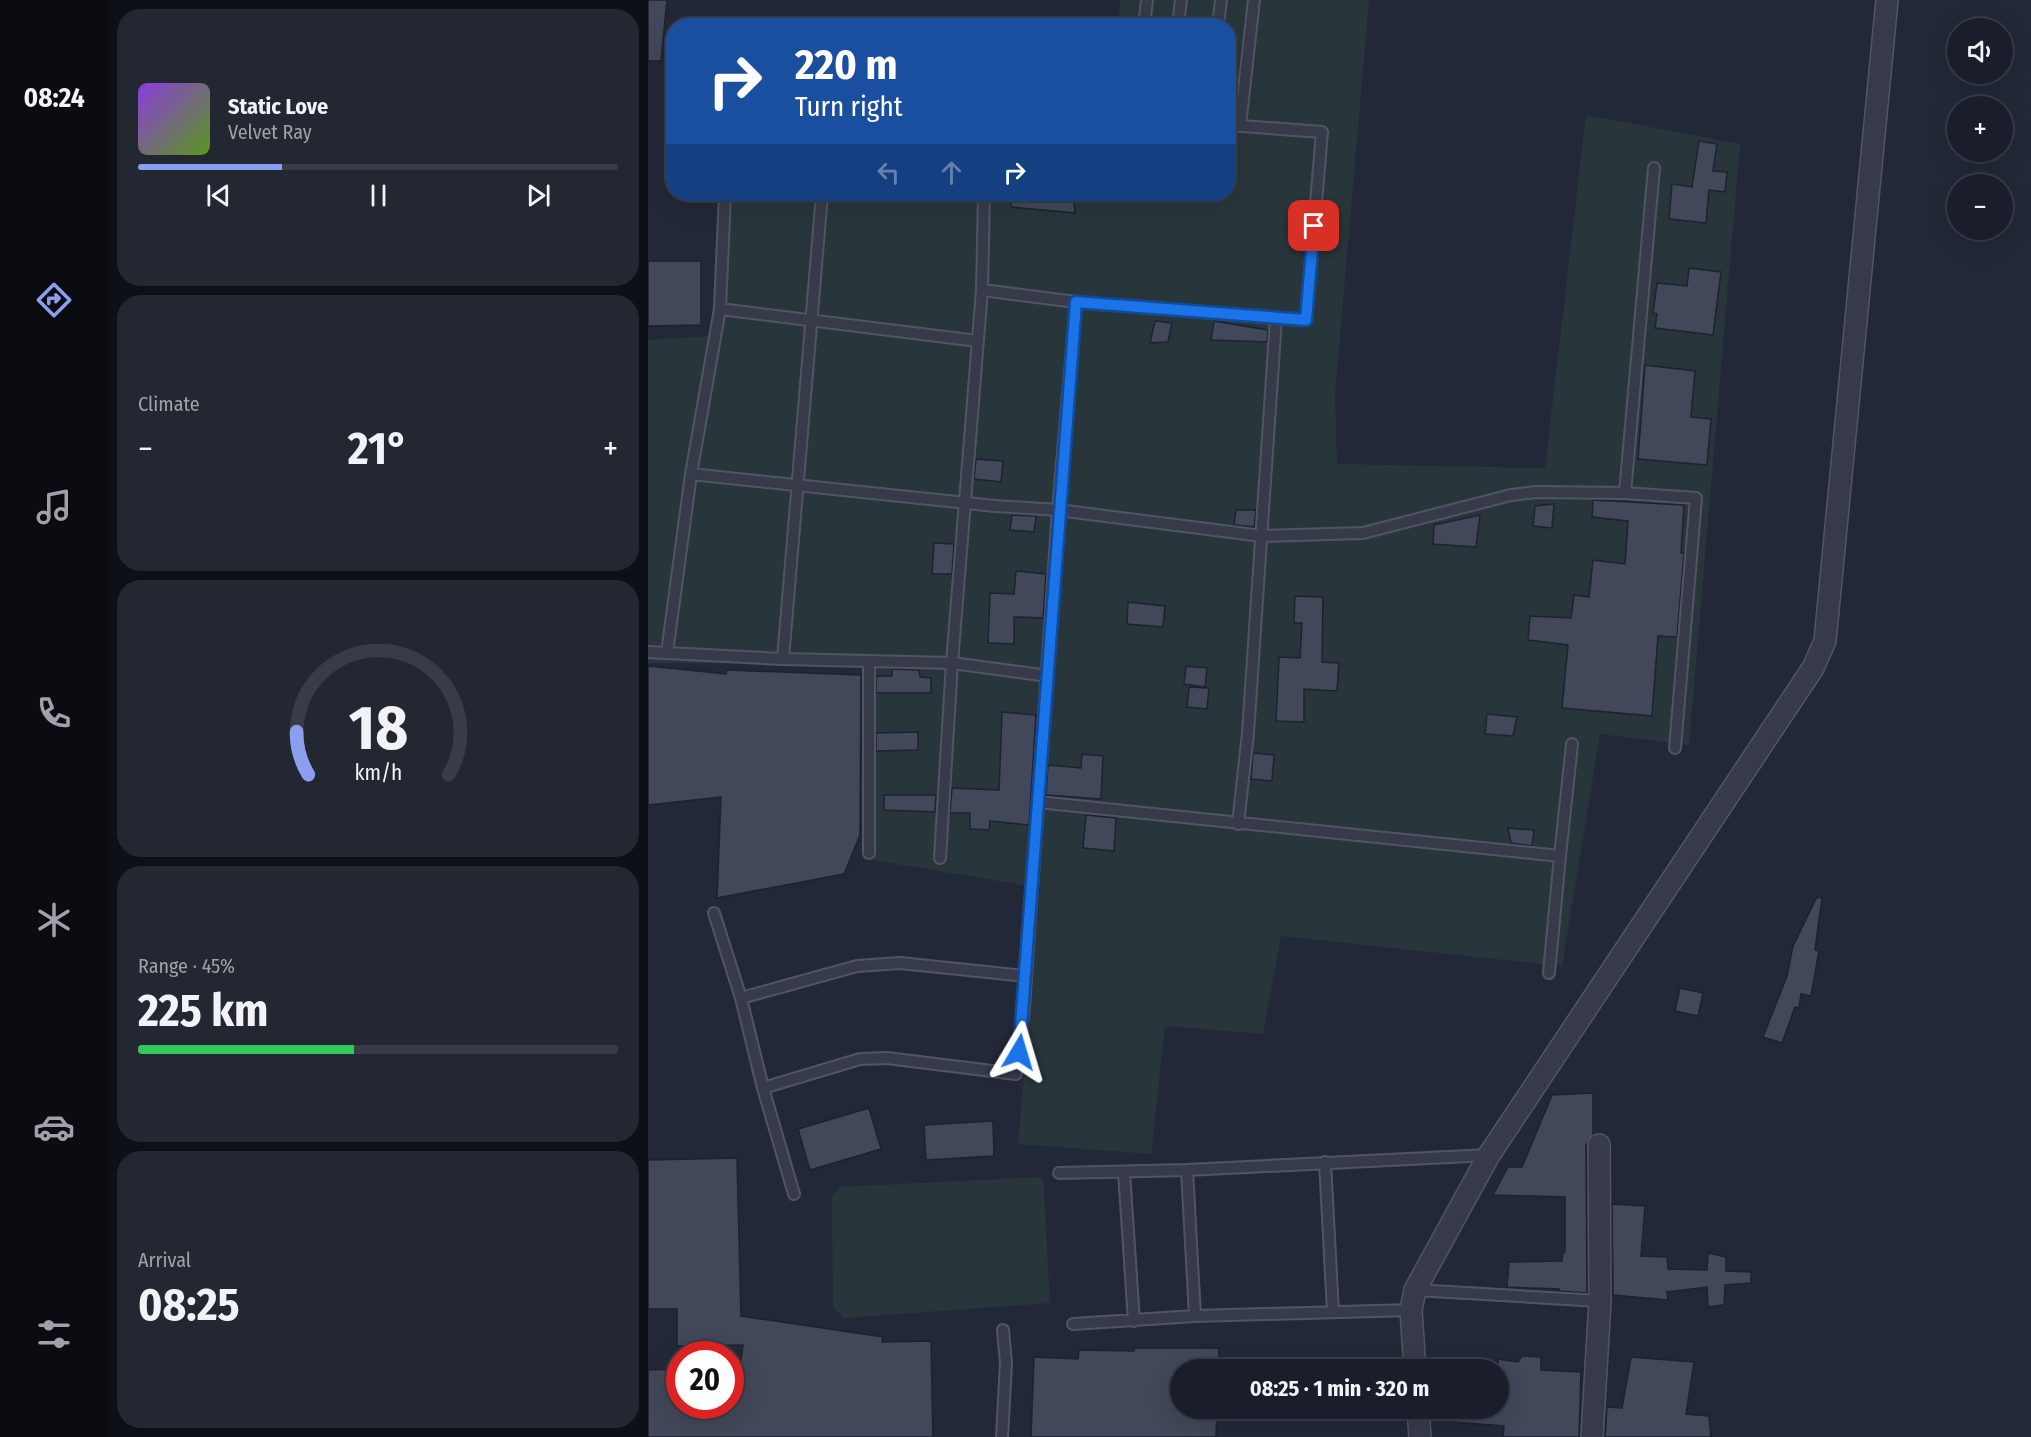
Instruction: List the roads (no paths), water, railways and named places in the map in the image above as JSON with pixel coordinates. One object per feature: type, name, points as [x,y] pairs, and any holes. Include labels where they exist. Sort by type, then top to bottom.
[{"type":"street","points":[[1415,1359],[1413,1300],[1489,1155],[1813,668],[1825,641],[1887,0]]},
{"type":"street","points":[[1592,1437],[1600,1301],[1599,1145]]},
{"type":"street","points":[[1419,1419],[1420,1437]]},
{"type":"lane","points":[[1145,18],[1147,0]]},
{"type":"lane","points":[[1179,18],[1181,0]]},
{"type":"lane","points":[[1219,18],[1221,0]]},
{"type":"lane","points":[[1236,112],[1254,0]]},
{"type":"lane","points":[[982,290],[1076,302],[1306,320],[1322,132],[1236,125]]},
{"type":"lane","points":[[1625,493],[1654,168]]},
{"type":"lane","points":[[667,653],[691,474],[720,309],[725,201]]},
{"type":"lane","points":[[783,659],[822,201]]},
{"type":"lane","points":[[940,858],[952,663],[982,290],[984,201]]},
{"type":"lane","points":[[763,1088],[860,1059],[887,1058],[1016,1074],[1026,976],[1058,510],[1076,302]]},
{"type":"lane","points":[[720,309],[978,341]]},
{"type":"lane","points":[[1238,824],[1248,733],[1276,318]]},
{"type":"lane","points":[[691,474],[1058,510],[1262,536],[1363,533],[1510,495],[1536,492],[1625,493],[1696,498],[1675,748]]},
{"type":"lane","points":[[648,651],[783,659],[952,663],[1048,676]]},
{"type":"lane","points":[[868,854],[869,661]]},
{"type":"lane","points":[[1549,973],[1572,744]]},
{"type":"lane","points":[[1038,802],[1560,856]]},
{"type":"lane","points":[[714,913],[741,998],[763,1088],[794,1194]]},
{"type":"lane","points":[[741,998],[857,966],[900,963],[1026,976]]},
{"type":"lane","points":[[1059,1173],[1187,1170],[1489,1155]]},
{"type":"lane","points":[[1325,1162],[1333,1312]]},
{"type":"lane","points":[[1187,1170],[1195,1316]]},
{"type":"lane","points":[[1124,1172],[1134,1321]]},
{"type":"lane","points":[[1073,1324],[1195,1316],[1333,1312],[1413,1300],[1600,1301]]},
{"type":"lane","points":[[1002,1437],[1006,1363],[1003,1330]]}]
